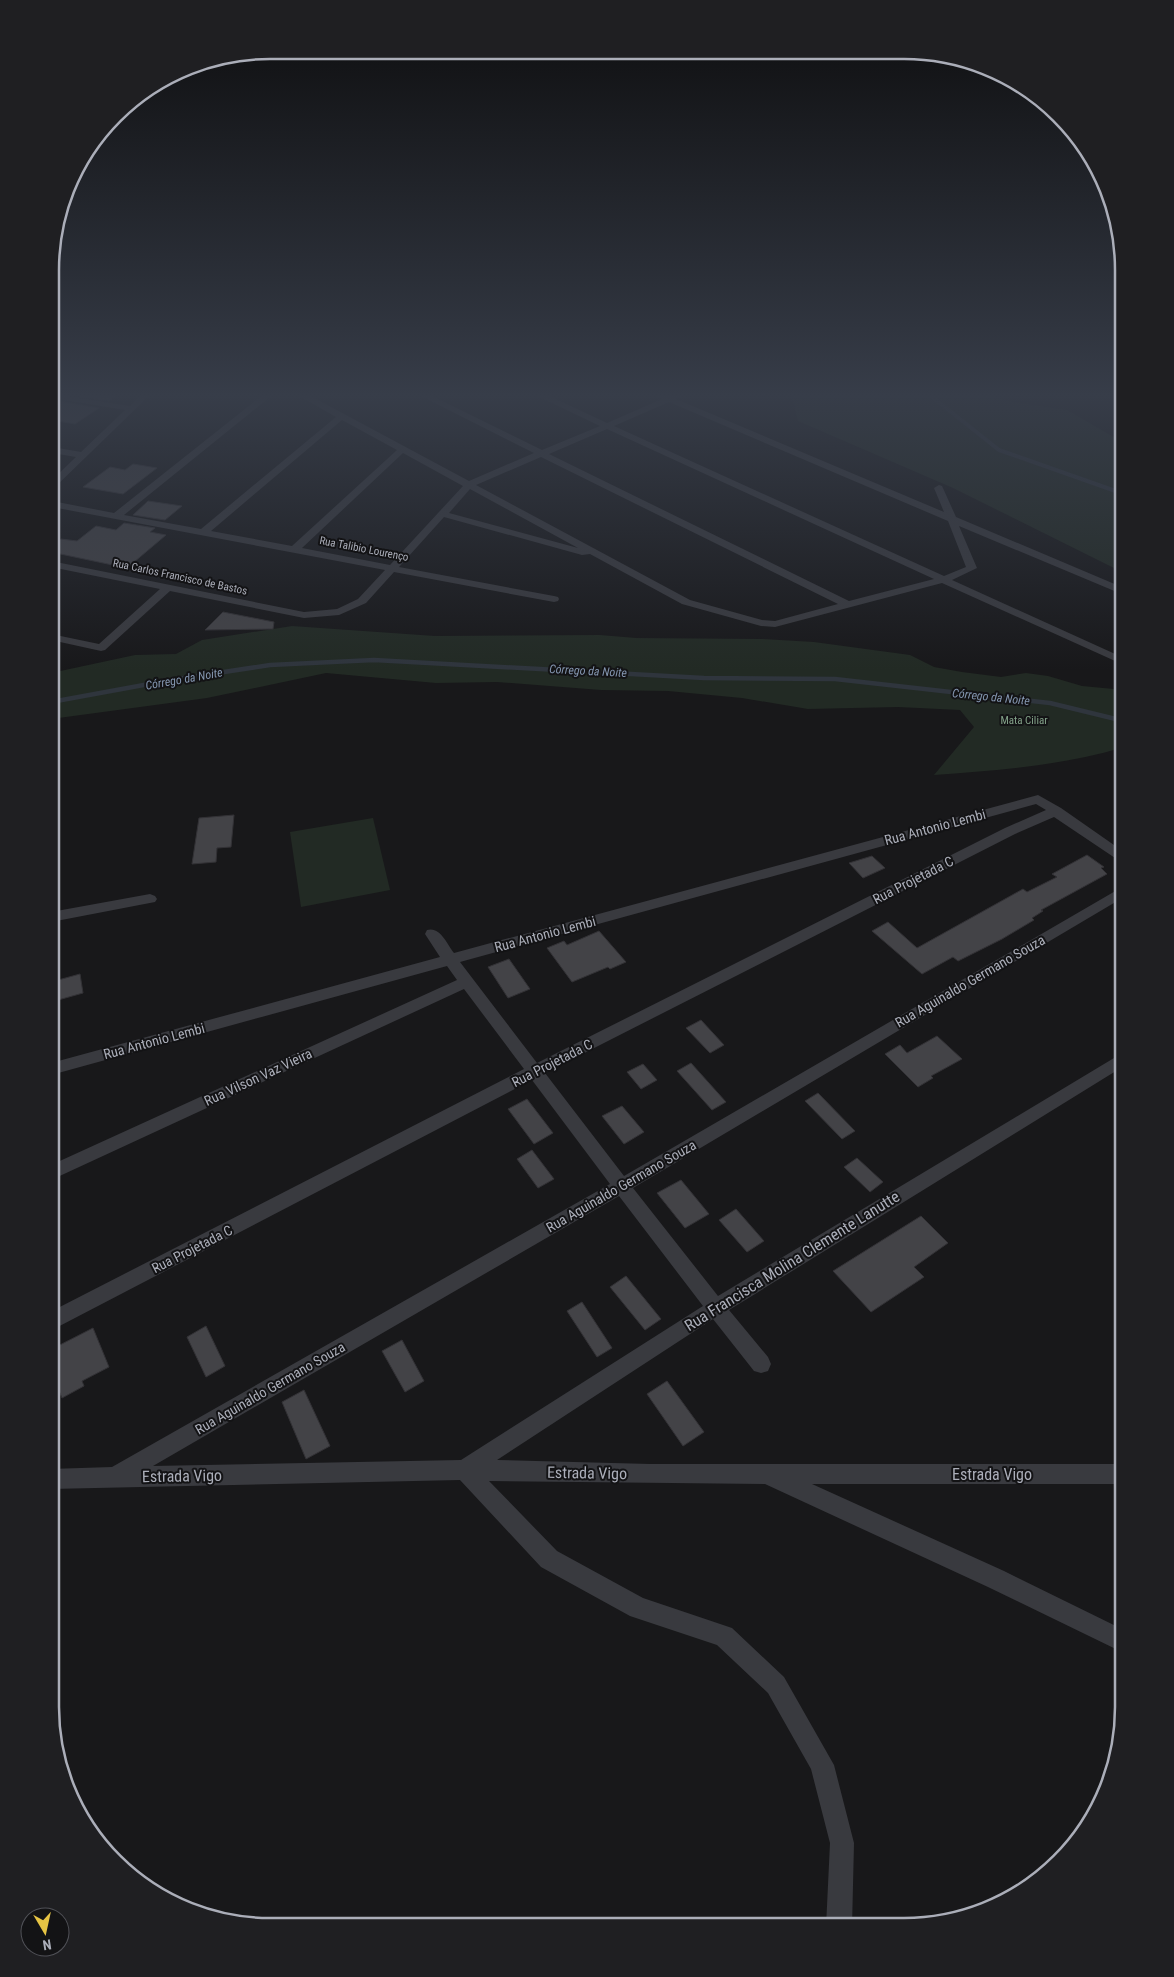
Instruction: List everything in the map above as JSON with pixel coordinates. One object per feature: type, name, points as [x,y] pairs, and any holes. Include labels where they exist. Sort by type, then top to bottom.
[{"type":"street","points":[[116,516],[155,485]]},
{"type":"street","points":[[204,532],[259,485]]},
{"type":"street","points":[[296,549],[364,485]]},
{"type":"street","name":"Rua Carlos Francisco de Bastos","points":[[59,565],[304,615],[339,612],[362,601],[469,485]]},
{"type":"street","points":[[472,485],[686,602],[761,623],[775,624],[945,579],[972,568],[939,488]]},
{"type":"street","points":[[605,485],[848,605]]},
{"type":"street","points":[[738,485],[1115,658]]},
{"type":"street","points":[[870,485],[1115,588]]},
{"type":"street","name":"Rua Talibio Lourenço","points":[[59,505],[394,567],[554,599]]},
{"type":"street","points":[[442,514],[581,553],[594,552]]},
{"type":"street","points":[[59,639],[101,648],[168,588]]},
{"type":"street","name":"Rua Antonio Lembi","points":[[59,1067],[1038,799],[1056,811]]},
{"type":"street","points":[[1056,811],[1115,853]]},
{"type":"street","name":"Rua Projetada C","points":[[59,1317],[535,1071],[1010,831],[1056,811]]},
{"type":"street","points":[[987,813],[1010,831]]},
{"type":"street","name":"Rua Aguinaldo Germano Souza","points":[[115,1477],[620,1187],[1115,896]]},
{"type":"street","points":[[59,916],[150,899]]},
{"type":"street","points":[[432,934],[620,1187],[714,1308],[761,1364]]},
{"type":"street","name":"Rua Vilson Vaz Vieira","points":[[59,1169],[466,982]]},
{"type":"street","name":"Rua Francisca Molina Clemente Lanutte","points":[[464,1470],[714,1308],[1115,1063]]},
{"type":"street","points":[[464,1470],[549,1559],[638,1608],[724,1636],[776,1685],[822,1765],[842,1843],[839,1918]]},
{"type":"street","name":"Estrada Vigo","points":[[59,1479],[464,1470],[764,1474],[1115,1474]]},
{"type":"street","points":[[764,1474],[996,1579],[1115,1638]]},
{"type":"green space","points":[[947,485],[1115,485],[1115,569]]},
{"type":"green space","name":"Mata Ciliar","points":[[292,626],[435,636],[600,635],[636,638],[763,639],[814,642],[910,655],[934,667],[962,672],[1001,677],[1026,673],[1048,676],[1082,686],[1115,689],[1115,749],[1054,763],[934,775],[974,727],[960,710],[898,707],[808,709],[742,698],[668,691],[601,690],[497,682],[436,683],[326,673],[207,698],[59,718],[59,671],[135,655],[176,654],[202,640]]},
{"type":"green space","points":[[373,818],[390,890],[301,907],[290,832]]},
{"type":"building","points":[[85,485],[134,485],[123,494],[83,487]]},
{"type":"building","points":[[148,501],[182,506],[165,520],[133,515]]},
{"type":"building","points":[[124,523],[155,528],[150,532],[166,535],[127,568],[59,554],[59,541],[61,539],[77,541],[96,526],[116,530]]},
{"type":"building","points":[[223,612],[274,622],[273,629],[205,630]]},
{"type":"building","points":[[234,815],[231,847],[217,848],[216,862],[192,864],[199,818]]},
{"type":"building","points":[[1087,855],[1104,867],[1101,868],[1107,874],[1041,910],[1043,911],[1032,918],[1034,920],[1002,939],[958,961],[953,957],[922,974],[872,931],[888,922],[917,948],[1023,889],[1027,892],[1057,877],[1052,874]]},
{"type":"building","points":[[872,856],[885,868],[863,878],[849,863]]},
{"type":"building","points":[[599,931],[626,962],[610,969],[608,967],[572,982],[547,948],[564,941],[567,945]]},
{"type":"building","points":[[509,959],[530,989],[508,998],[488,967]]},
{"type":"building","points":[[80,974],[83,993],[59,1000],[59,980]]},
{"type":"building","points":[[701,1020],[724,1045],[710,1053],[686,1028]]},
{"type":"building","points":[[937,1036],[962,1059],[931,1076],[933,1078],[918,1087],[885,1054],[900,1045],[907,1053]]},
{"type":"building","points":[[691,1063],[726,1102],[712,1110],[677,1071]]},
{"type":"building","points":[[643,1064],[657,1080],[641,1089],[627,1072]]},
{"type":"building","points":[[818,1093],[855,1131],[842,1139],[805,1101]]},
{"type":"building","points":[[527,1099],[553,1133],[534,1144],[508,1109]]},
{"type":"building","points":[[622,1106],[644,1132],[624,1144],[602,1116]]},
{"type":"building","points":[[532,1150],[554,1179],[538,1188],[517,1159]]},
{"type":"building","points":[[857,1158],[883,1182],[870,1192],[844,1167]]},
{"type":"building","points":[[681,1180],[709,1214],[685,1228],[657,1193]]},
{"type":"building","points":[[736,1209],[764,1241],[747,1252],[719,1220]]},
{"type":"building","points":[[921,1216],[948,1243],[914,1267],[924,1277],[871,1312],[833,1271]]},
{"type":"building","points":[[626,1276],[661,1319],[645,1330],[610,1287]]},
{"type":"building","points":[[582,1302],[612,1348],[597,1357],[567,1311]]},
{"type":"building","points":[[206,1326],[225,1366],[206,1377],[187,1337]]},
{"type":"building","points":[[93,1328],[109,1367],[82,1381],[84,1386],[62,1398],[59,1391],[59,1345]]},
{"type":"building","points":[[402,1340],[424,1381],[405,1392],[382,1351]]},
{"type":"building","points":[[667,1381],[704,1432],[683,1446],[647,1394]]},
{"type":"building","points":[[304,1390],[330,1446],[306,1459],[282,1402]]},
{"type":"waterway","points":[[1099,485],[1115,491]]},
{"type":"waterway","name":"Córrego da Noite","points":[[59,701],[171,680],[270,665],[374,660],[704,678],[835,679],[1050,703],[1115,719]]}]
